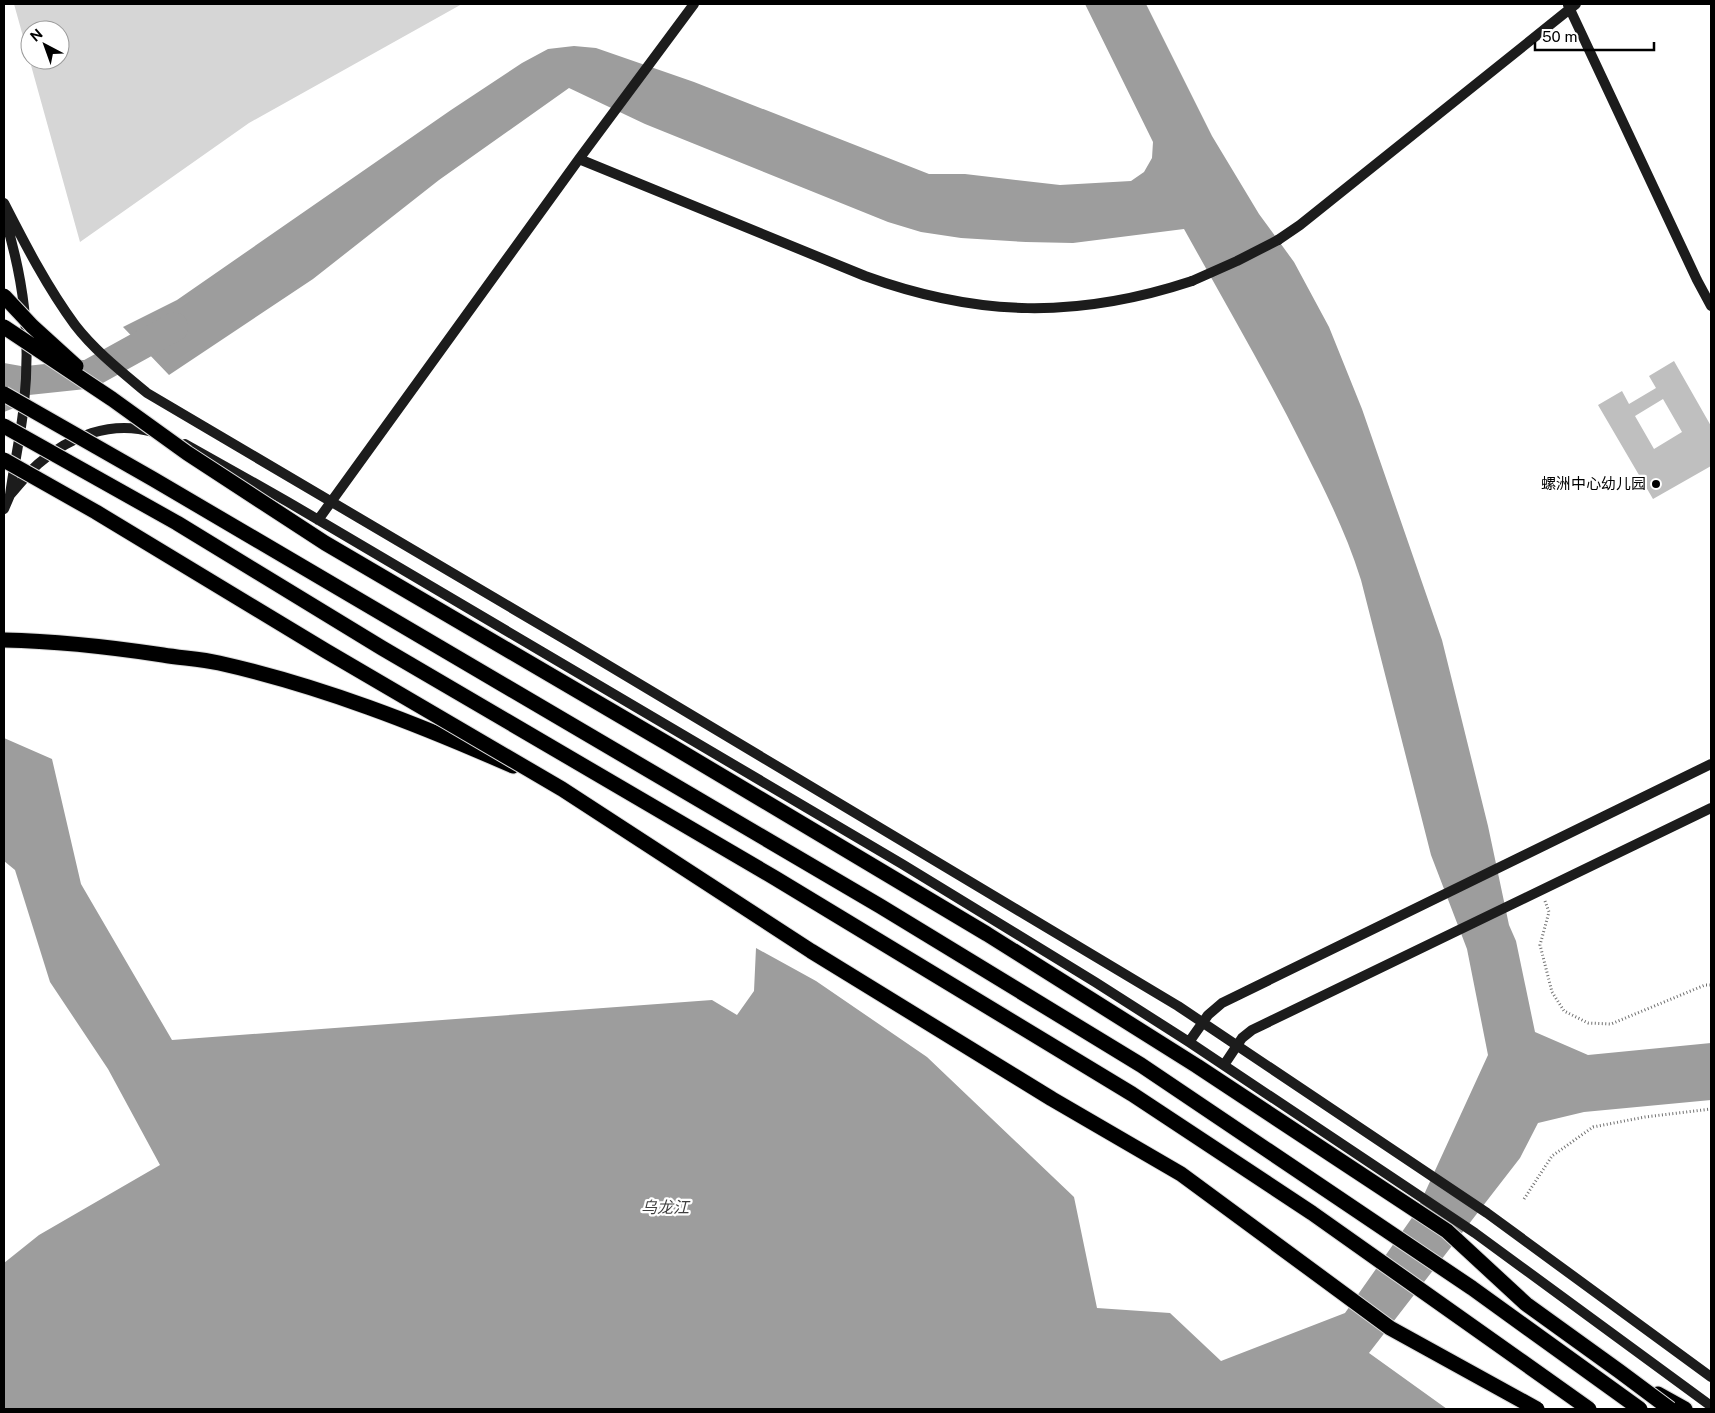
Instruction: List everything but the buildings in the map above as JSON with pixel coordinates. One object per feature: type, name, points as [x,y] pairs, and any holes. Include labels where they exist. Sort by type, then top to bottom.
[{"type":"highway","points":[[4,296],[32,326],[112,399]]},
{"type":"highway","points":[[4,327],[112,399],[186,453],[325,543],[987,934],[1180,1055],[1447,1231],[1526,1304],[1670,1409]]},
{"type":"highway","points":[[4,394],[162,484],[880,906],[1133,1060],[1472,1288],[1640,1409]]},
{"type":"highway","points":[[4,426],[177,523],[382,648],[775,878],[1132,1094],[1312,1213],[1589,1409]]},
{"type":"highway","points":[[4,460],[96,512],[326,651],[562,789],[811,951],[1052,1099],[1181,1174],[1390,1328],[1537,1409]]},
{"type":"highway","points":[[4,640],[44,641],[140,651],[218,663],[278,678],[415,724],[562,789]]},
{"type":"highway","points":[[1619,1371],[1685,1409]]},
{"type":"main road","points":[[318,520],[579,159],[694,4]]},
{"type":"main road","points":[[579,159],[865,276],[910,291],[955,302],[1019,308],[1073,307],[1144,296],[1192,281],[1278,240],[1300,225],[1571,6],[1697,280],[1711,306]]},
{"type":"main road","points":[[4,203],[34,260],[76,325],[106,358],[147,394],[571,642],[1178,1006],[1487,1213],[1711,1377]]},
{"type":"main road","points":[[4,215],[22,286],[27,326],[27,368],[24,406],[10,495],[4,509]]},
{"type":"main road","points":[[10,495],[38,464],[59,448],[84,434],[113,428],[144,429],[174,438],[318,520],[902,864],[1189,1042],[1475,1233],[1711,1406]]},
{"type":"main road","points":[[1189,1042],[1202,1022],[1222,1003],[1711,764]]},
{"type":"main road","points":[[1224,1065],[1242,1038],[1252,1030],[1711,808]]},
{"type":"path","points":[[1541,891],[1550,912],[1540,945],[1552,992],[1564,1011],[1588,1023],[1611,1024],[1705,985],[1711,985]]},
{"type":"path","points":[[1524,1200],[1552,1156],[1593,1127],[1646,1117],[1711,1109]]},
{"type":"shaded area","points":[[14,4],[462,4],[249,123],[80,242],[32,70],[70,70],[70,20],[20,20],[20,26]]},
{"type":"water","name":"乌龙江","points":[[1085,4],[1146,4],[1212,136],[1259,214],[1294,262],[1329,327],[1362,409],[1442,640],[1488,826],[1509,925],[1516,941],[1535,1032],[1588,1055],[1711,1043],[1711,1100],[1584,1112],[1538,1123],[1520,1158],[1369,1353],[1447,1409],[4,1409],[4,1263],[39,1235],[160,1165],[108,1069],[50,982],[15,870],[4,861],[4,738],[52,759],[81,884],[172,1040],[712,1000],[737,1015],[754,991],[756,948],[816,981],[927,1057],[1074,1197],[1097,1308],[1170,1313],[1221,1361],[1345,1313],[1416,1212],[1488,1055],[1467,949],[1431,855],[1361,580],[1349,545],[1335,512],[1289,419],[1184,229],[1073,243],[961,238],[921,232],[888,222],[645,124],[569,88],[439,180],[313,279],[169,375],[123,327],[177,300],[451,110],[522,63],[548,49],[574,46],[596,48],[694,82],[929,174],[965,174],[1060,185],[1131,181],[1144,172],[1152,158],[1153,142]]},
{"type":"water","points":[[4,363],[21,366],[29,402],[4,412]]},
{"type":"waterway","points":[[4,383],[89,374],[174,327]]},
{"type":"place","name":"螺洲中心幼儿园","points":[[1656,484]]}]
